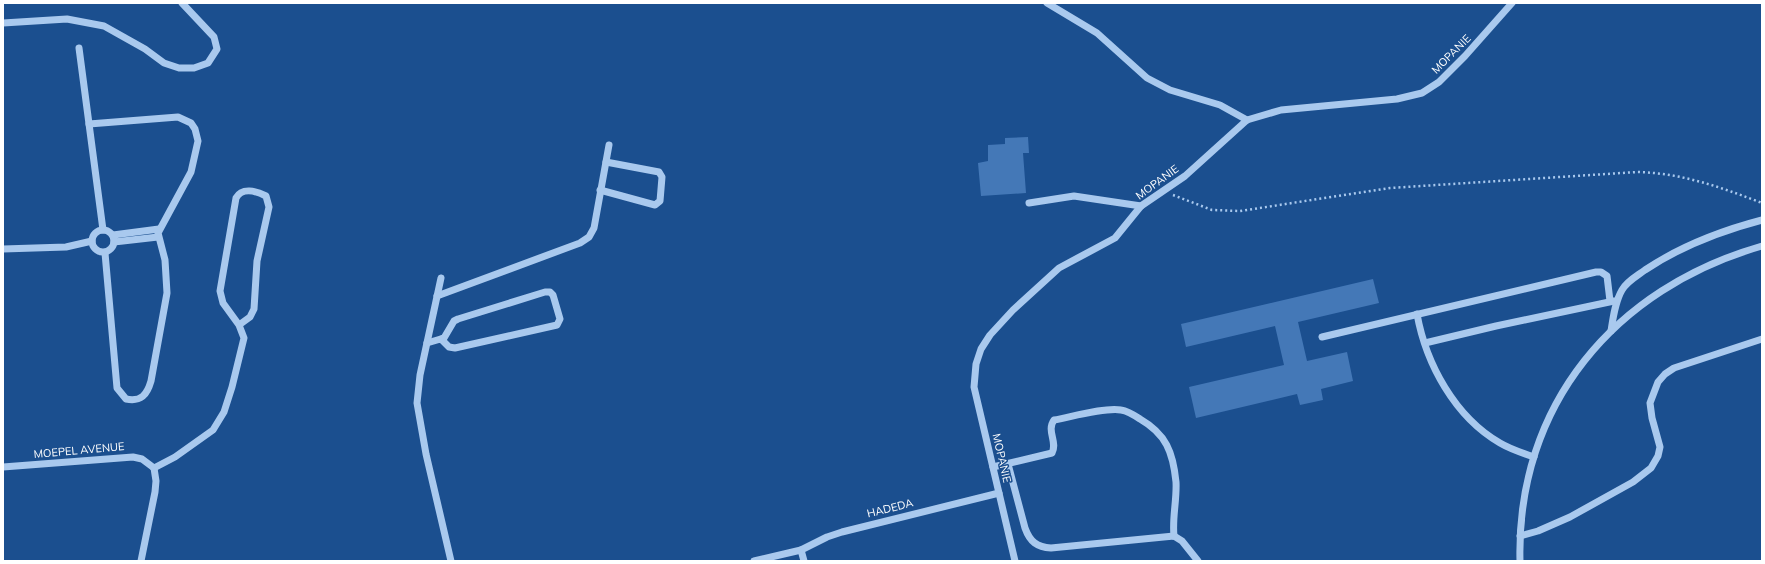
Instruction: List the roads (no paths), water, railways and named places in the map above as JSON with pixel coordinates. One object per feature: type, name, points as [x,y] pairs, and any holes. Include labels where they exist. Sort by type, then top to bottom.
[{"type":"street","points":[[3,23],[67,19],[104,26],[145,49],[164,63],[179,68],[194,68],[208,63],[217,49],[214,37],[182,3]]},
{"type":"street","points":[[1047,3],[1097,33],[1147,78],[1170,90],[1220,105],[1247,120]]},
{"type":"street","name":"MOPANIE","points":[[1015,561],[975,392],[975,370],[981,349],[995,328],[1051,274],[1067,263],[1115,238],[1141,206],[1185,176],[1247,120],[1281,110],[1397,99],[1422,93],[1439,82],[1466,56],[1512,3]]},
{"type":"street","points":[[79,48],[103,230],[114,238],[158,233]]},
{"type":"street","points":[[89,124],[178,118],[191,123],[195,129],[198,141],[191,172],[158,233],[165,260],[166,302],[151,381],[147,394],[137,400],[126,398],[117,388],[105,253]]},
{"type":"street","points":[[437,296],[580,243],[589,237],[594,228],[609,145]]},
{"type":"street","points":[[600,190],[656,205],[660,201],[662,177],[659,172],[606,162]]},
{"type":"street","points":[[141,561],[155,492],[156,481],[154,468],[175,457],[213,430],[220,419],[232,387],[244,341],[243,331],[222,303],[220,294],[236,198],[241,192],[248,191],[266,196],[269,206],[257,261],[254,308],[250,317],[239,325]]},
{"type":"street","points":[[1029,203],[1074,196],[1141,206]]},
{"type":"street","points":[[1610,331],[1618,301],[1625,286],[1664,257],[1728,228],[1762,220]]},
{"type":"street","points":[[103,230],[96,232],[92,241],[96,250],[105,253],[112,249],[114,238]]},
{"type":"street","points":[[3,249],[66,247],[92,241]]},
{"type":"street","points":[[1520,561],[1520,536],[1524,497],[1534,457],[1549,418],[1563,390],[1578,368],[1610,331],[1656,293],[1692,271],[1724,258],[1762,246]]},
{"type":"street","points":[[1322,337],[1596,272],[1601,272],[1606,276],[1610,301]]},
{"type":"street","points":[[441,278],[417,388],[417,410],[451,561]]},
{"type":"street","points":[[427,343],[441,339],[447,335],[454,321],[545,292],[550,292],[553,295],[560,319],[557,325],[455,348],[449,347],[441,339]]},
{"type":"street","points":[[1425,343],[1610,301],[1618,301]]},
{"type":"street","points":[[1417,314],[1425,343],[1436,372],[1448,392],[1472,421],[1500,444],[1534,457]]},
{"type":"street","points":[[1520,536],[1538,531],[1570,517],[1633,482],[1651,468],[1658,456],[1660,447],[1652,418],[1650,402],[1655,387],[1665,374],[1674,368],[1762,339]]},
{"type":"street","points":[[993,467],[1052,453],[1054,446],[1051,428],[1054,420],[1116,409],[1127,411],[1159,432],[1164,438],[1172,458],[1176,489],[1173,518],[1174,536]]},
{"type":"street","name":"MOEPEL AVENUE","points":[[3,467],[133,457],[142,459],[154,468]]},
{"type":"street","points":[[1008,464],[1014,494],[1028,536],[1035,544],[1041,547],[1062,548],[1174,536],[1182,541],[1198,561]]},
{"type":"street","name":"HADEDA","points":[[754,561],[801,550],[827,537],[842,532],[999,493]]},
{"type":"street","points":[[801,550],[804,561]]}]
